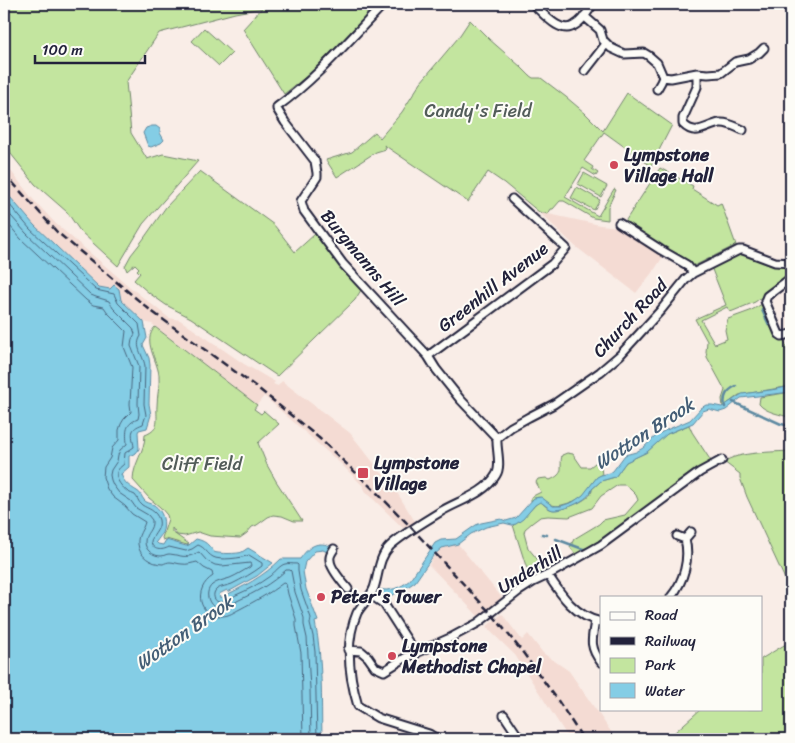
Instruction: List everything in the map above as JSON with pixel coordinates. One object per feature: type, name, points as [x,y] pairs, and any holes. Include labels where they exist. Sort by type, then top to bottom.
[{"type":"street","name":"Burgmanns Hill","points":[[384,4],[339,52],[278,107],[285,122],[315,161],[316,178],[302,201],[304,211],[343,264],[428,356],[460,399],[497,438]]},
{"type":"street","points":[[533,4],[564,28],[575,26],[593,4]]},
{"type":"street","points":[[584,16],[600,30],[606,44],[624,54],[644,53],[657,63],[662,77],[656,89]]},
{"type":"street","points":[[585,71],[606,44]]},
{"type":"street","points":[[662,77],[671,78],[697,73],[721,73],[735,62],[749,59],[764,48]]},
{"type":"street","points":[[697,73],[697,87],[683,118],[683,124],[687,128],[697,131],[720,123],[743,130]]},
{"type":"street","name":"Greenhill Avenue","points":[[428,356],[552,264],[566,248],[512,199]]},
{"type":"street","points":[[619,223],[687,265],[693,273]]},
{"type":"street","name":"Church Road","points":[[497,438],[523,420],[554,404],[615,359],[693,273],[739,250],[775,262],[791,263]]},
{"type":"street","points":[[791,278],[767,296],[765,301],[779,334],[782,336],[791,334]]},
{"type":"street","points":[[437,739],[429,734],[378,718],[358,706],[350,673],[348,650],[350,636],[357,614],[371,595],[378,574],[380,560],[389,547],[446,508],[484,488],[495,477],[499,469],[497,438]]},
{"type":"street","name":"Underhill","points":[[348,650],[361,651],[375,667],[384,671],[450,638],[478,623],[533,582],[601,545],[700,472],[722,460]]},
{"type":"street","points":[[685,539],[691,532]]},
{"type":"street","points":[[676,536],[685,539]]},
{"type":"street","points":[[672,596],[683,578],[687,547],[685,539]]},
{"type":"street","points":[[334,549],[329,562],[348,589]]},
{"type":"street","points":[[548,575],[564,598],[579,612],[598,621],[592,645],[600,661]]},
{"type":"street","points":[[371,595],[384,604],[416,654]]},
{"type":"street","points":[[504,715],[520,739]]},
{"type":"shaded area","points":[[4,162],[31,197],[56,224],[169,318],[180,320],[244,364],[275,382],[273,384],[278,386],[282,381],[350,433],[396,491],[416,523],[409,529],[403,528],[366,492],[363,486],[341,464],[264,396],[257,405],[152,324],[144,322],[121,300],[119,289],[99,287],[34,225],[4,190]]},
{"type":"shaded area","points":[[539,212],[600,225],[620,227],[645,245],[664,255],[636,293],[575,246]]},
{"type":"shaded area","points":[[458,544],[502,598],[479,617],[429,565],[442,548]]},
{"type":"shaded area","points":[[502,614],[522,640],[528,634],[543,653],[569,671],[616,739],[569,739],[515,655],[486,627]]},
{"type":"green space","points":[[4,4],[363,4],[359,8],[368,12],[340,50],[284,94],[243,29],[262,8],[235,13],[159,33],[126,82],[131,133],[147,159],[163,154],[198,161],[143,224],[118,266],[80,231],[67,212],[35,184],[11,154],[10,149],[4,145],[4,88],[9,82],[4,78]]},
{"type":"green space","name":"Candy's Field","points":[[470,20],[530,76],[541,78],[585,113],[603,131],[627,93],[672,125],[651,166],[604,132],[584,161],[598,173],[596,176],[583,168],[565,197],[598,216],[614,189],[616,190],[608,207],[608,220],[593,218],[564,201],[560,201],[548,214],[539,212],[488,172],[468,202],[384,145],[386,149],[376,152],[337,177],[326,160],[352,152],[375,132],[380,138],[402,112],[421,82],[458,38]]},
{"type":"green space","points":[[204,28],[232,53],[219,66],[192,41]]},
{"type":"green space","points":[[660,168],[693,186],[692,189],[717,205],[721,203],[736,245],[691,266],[624,223]]},
{"type":"green space","points":[[200,171],[274,225],[295,252],[315,234],[361,290],[355,300],[277,376],[191,318],[166,305],[149,293],[134,280],[140,273],[137,270],[139,268],[135,264],[127,271],[125,266],[166,207]]},
{"type":"green space","points":[[584,173],[607,186],[601,197],[578,184]]},
{"type":"green space","points":[[577,187],[600,200],[594,210],[571,198]]},
{"type":"green space","points":[[740,253],[788,266],[790,274],[788,278],[755,302],[730,312],[727,307],[701,320],[715,344],[727,339],[725,330],[728,319],[765,304],[778,337],[784,340],[791,359],[791,386],[739,395],[723,407],[722,399],[725,390],[707,357],[707,341],[695,319],[726,305],[711,267]]},
{"type":"green space","name":"Cliff Field","points":[[155,327],[257,405],[254,409],[261,414],[264,411],[279,424],[258,443],[276,481],[302,521],[294,521],[282,516],[273,515],[252,527],[240,538],[210,536],[198,532],[185,536],[177,535],[172,528],[172,532],[189,544],[163,540],[168,519],[167,515],[133,480],[145,435],[150,433],[157,424],[159,375],[150,344],[151,332]]},
{"type":"green space","points":[[791,392],[791,418],[770,411],[759,404],[760,397]]},
{"type":"green space","points":[[689,425],[711,461],[672,487],[631,522],[576,555],[570,547],[574,539],[603,520],[625,515],[638,500],[636,495],[625,485],[618,485],[601,496],[592,508],[569,517],[540,517],[525,529],[524,533],[528,548],[538,560],[557,561],[559,566],[532,578],[526,566],[513,525],[521,520],[540,501],[548,508],[554,510],[579,503],[589,496],[592,489],[601,481],[615,477],[626,462],[647,452],[667,434]]},
{"type":"green space","points":[[791,451],[791,592],[747,497],[740,474],[724,462],[746,454]]},
{"type":"green space","points":[[567,453],[573,454],[582,467],[590,467],[600,459],[602,475],[594,481],[584,495],[571,502],[556,506],[539,497],[531,501],[531,497],[541,492],[536,482],[538,479],[546,478],[550,480],[558,475],[561,470],[562,455]]},
{"type":"green space","points":[[791,641],[791,739],[667,739],[700,710],[762,710],[762,658]]},
{"type":"water","points":[[152,126],[160,129],[164,140],[151,147],[148,146],[143,133],[146,128]]},
{"type":"water","name":"Wotton Brook","points":[[4,190],[34,225],[99,287],[110,289],[114,285],[119,289],[121,300],[144,322],[147,338],[143,345],[150,365],[149,404],[151,415],[147,428],[138,432],[139,449],[136,453],[129,456],[129,467],[121,474],[127,484],[139,493],[145,501],[153,504],[162,514],[164,521],[163,529],[156,542],[163,545],[166,540],[186,546],[196,539],[206,543],[214,552],[223,553],[240,553],[248,548],[273,563],[257,576],[228,592],[227,590],[219,594],[220,598],[245,586],[281,559],[300,559],[310,548],[318,544],[333,547],[329,553],[323,550],[315,551],[305,562],[303,571],[306,589],[318,621],[315,622],[320,665],[322,738],[328,739],[4,739]]},
{"type":"water","points":[[791,386],[791,392],[741,398],[726,410],[720,412],[709,409],[703,411],[693,423],[667,434],[647,452],[626,462],[615,477],[601,481],[592,489],[587,497],[576,504],[554,510],[540,502],[516,524],[504,523],[486,527],[471,534],[458,544],[442,548],[433,556],[415,582],[400,592],[387,597],[375,594],[377,589],[395,589],[410,580],[435,543],[441,540],[456,539],[481,523],[501,519],[506,521],[516,518],[534,498],[541,497],[553,506],[561,506],[573,502],[583,495],[597,477],[613,471],[625,455],[643,448],[664,431],[690,420],[706,405],[722,407],[742,394]]},
{"type":"waterway","points":[[762,310],[769,325]]},
{"type":"waterway","points":[[725,407],[724,400],[726,395],[736,386]]},
{"type":"waterway","points":[[733,402],[781,424],[791,426]]},
{"type":"waterway","points":[[542,534],[547,535]]},
{"type":"waterway","points":[[556,539],[588,549]]},
{"type":"railway","points":[[4,173],[57,232],[150,310],[259,389],[319,438],[372,488],[496,619],[557,699],[583,739]]},
{"type":"place","name":"Lympstone Village Hall","points":[[614,165]]},
{"type":"place","name":"Lympstone Village","points":[[363,473]]},
{"type":"place","name":"Peter's Tower","points":[[321,597]]},
{"type":"place","name":"Lympstone Methodist Chapel","points":[[392,656]]}]
